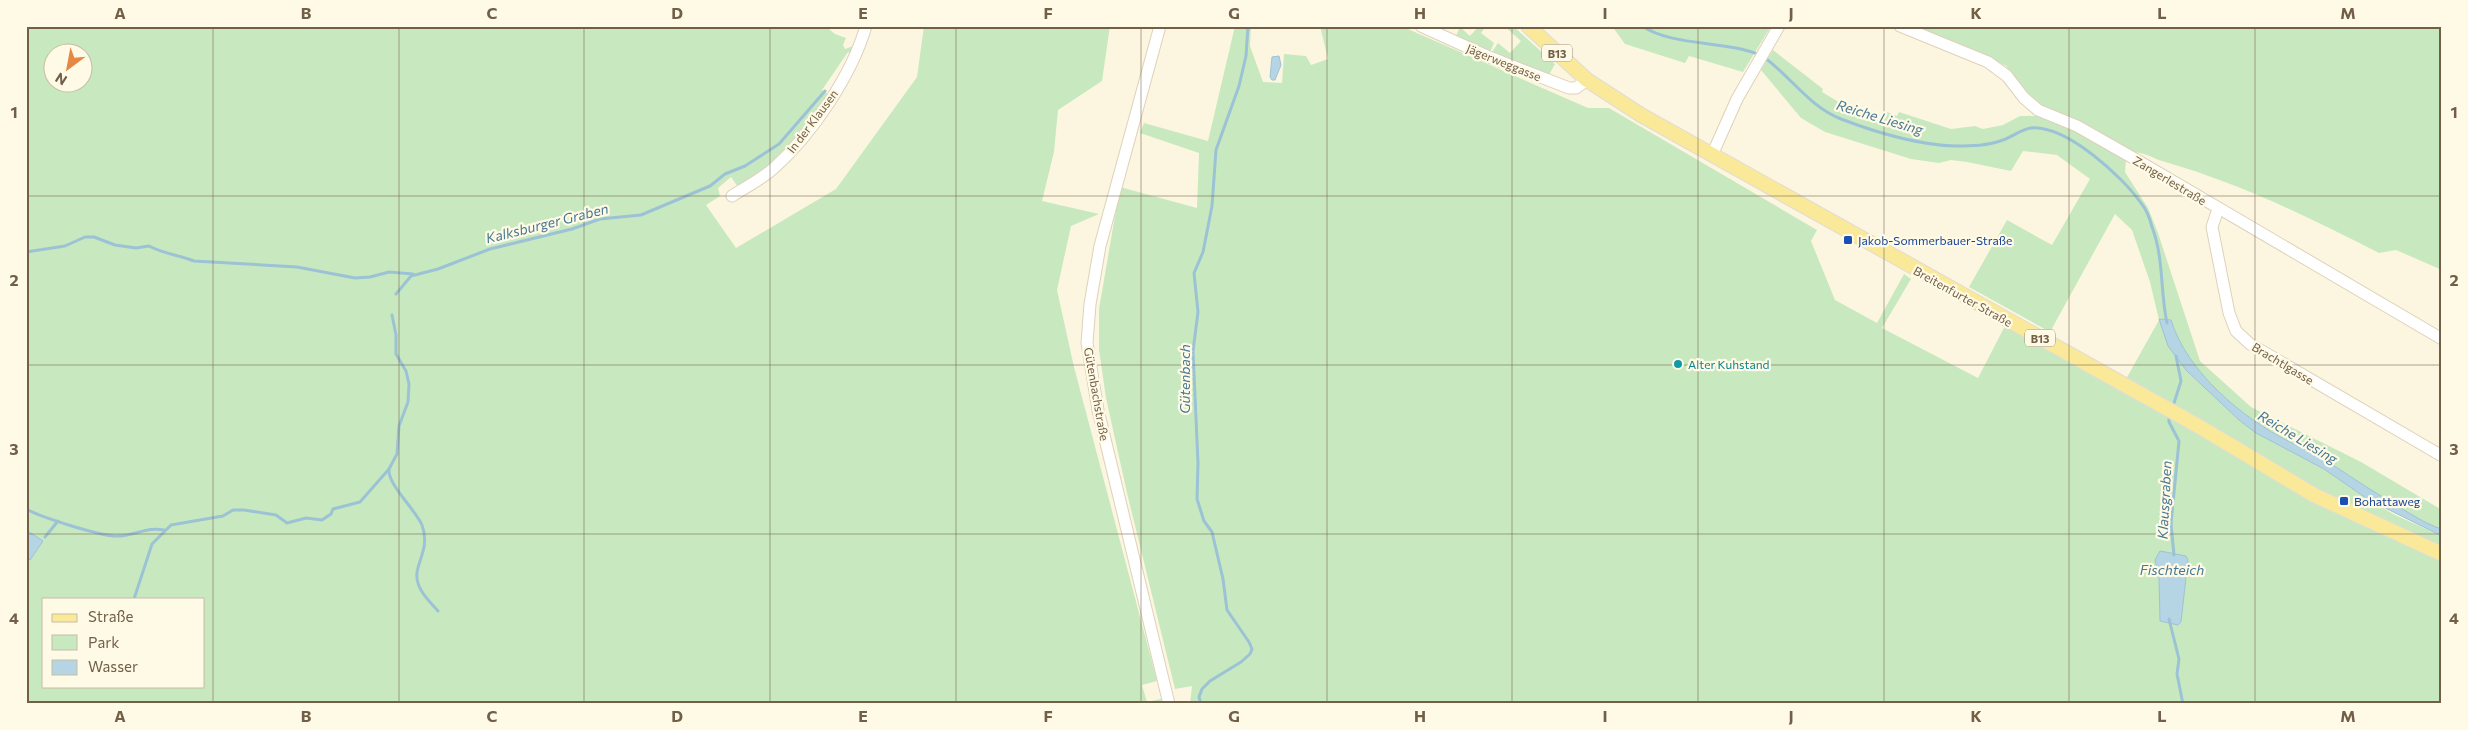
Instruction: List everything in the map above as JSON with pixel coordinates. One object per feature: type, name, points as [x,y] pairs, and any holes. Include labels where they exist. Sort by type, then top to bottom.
[{"type":"main road","name":"Breitenfurter Straße","points":[[1528,26],[1587,80],[1610,96],[1712,155],[2200,427],[2284,479],[2442,554]]},
{"type":"street","name":"In der Klausen","points":[[732,196],[774,168],[811,126],[856,56],[866,26]]},
{"type":"street","name":"Gütenbachstraße","points":[[1160,26],[1102,236],[1090,304],[1087,343],[1098,410],[1169,704]]},
{"type":"street","name":"Jägerweggasse","points":[[1420,26],[1489,57],[1569,88],[1576,88],[1587,80]]},
{"type":"street","points":[[1712,155],[1754,68],[1779,26]]},
{"type":"street","name":"Zangerlestraße","points":[[1900,26],[1988,62],[2007,76],[2024,98],[2038,110],[2077,126],[2442,339]]},
{"type":"street","name":"Brachtlgasse","points":[[2218,209],[2212,227],[2229,312],[2236,331],[2250,344],[2442,456]]},
{"type":"green space","points":[[26,26],[825,26],[835,34],[846,38],[843,45],[845,49],[856,45],[852,54],[848,52],[822,90],[828,94],[808,124],[776,162],[738,187],[731,177],[718,188],[720,196],[706,205],[736,248],[836,189],[917,77],[924,26],[1110,26],[1102,81],[1058,110],[1054,152],[1042,201],[1099,214],[1071,226],[1057,290],[1074,367],[1157,681],[1142,685],[1147,702],[1161,699],[1162,704],[26,704]]},
{"type":"green space","points":[[1235,26],[1251,26],[1250,46],[1263,82],[1282,83],[1284,54],[1306,56],[1311,65],[1328,59],[1320,26],[1401,26],[1588,108],[1609,108],[1817,230],[1811,241],[1835,300],[1877,323],[1904,274],[1911,279],[1882,328],[1978,378],[2006,324],[2121,388],[2159,320],[2150,282],[2132,230],[2115,214],[2050,332],[1969,287],[2007,220],[2052,245],[2090,179],[2057,155],[2023,151],[2011,171],[1951,160],[1939,163],[1911,159],[1825,132],[1801,118],[1761,70],[1773,50],[1823,89],[1822,92],[1842,104],[1883,119],[1887,112],[1897,116],[1899,112],[1951,129],[1975,126],[1983,129],[2003,125],[2020,116],[2041,116],[2070,126],[2126,159],[2125,172],[2148,208],[2158,233],[2200,361],[2251,407],[2361,462],[2442,510],[2442,529],[2429,525],[2400,510],[2330,463],[2253,420],[2218,392],[2203,375],[2190,358],[2171,320],[2180,362],[2239,420],[2256,433],[2324,469],[2369,500],[2395,515],[2442,536],[2442,704],[1190,704],[1192,686],[1175,689],[1127,493],[1106,398],[1099,350],[1099,309],[1120,187],[1197,208],[1199,153],[1140,133],[1144,123],[1208,141]],"holes":[[[2160,551],[2186,556],[2188,560],[2181,622],[2160,621],[2159,578],[2155,560]]]},
{"type":"green space","points":[[1479,26],[1486,26],[1481,33],[1494,43],[1490,52],[1456,36],[1460,27],[1470,36]]},
{"type":"green space","points":[[1504,26],[1513,26],[1555,64],[1549,75],[1492,52],[1498,43],[1510,53],[1521,41]]},
{"type":"green space","points":[[1612,26],[1771,26],[1743,72],[1689,56],[1685,63],[1625,44]]},
{"type":"green space","points":[[1912,26],[2442,26],[2442,270],[2396,250],[2379,253],[2246,190],[2139,152],[2130,152],[2038,104],[2022,90],[2006,66]]},
{"type":"water","points":[[1279,56],[1281,65],[1275,80],[1272,80],[1270,77],[1272,57]]},
{"type":"water","points":[[2159,319],[2171,320],[2190,358],[2218,392],[2235,407],[2272,432],[2325,460],[2418,518],[2442,529],[2442,536],[2369,500],[2324,469],[2256,433],[2239,420],[2186,370],[2168,346]]},
{"type":"water","points":[[26,530],[43,541],[30,560],[26,557]]},
{"type":"water","name":"Fischteich","points":[[2160,551],[2186,556],[2188,560],[2181,622],[2178,625],[2160,621],[2159,578],[2155,560]]},
{"type":"waterway","name":"Gütenbach","points":[[1201,704],[1199,697],[1202,689],[1210,681],[1241,662],[1250,654],[1252,649],[1227,610],[1223,579],[1212,532],[1204,521],[1197,499],[1198,463],[1193,351],[1198,312],[1194,273],[1203,252],[1212,206],[1216,150],[1239,86],[1246,56],[1248,26]]},
{"type":"waterway","name":"Reiche Liesing","points":[[1642,26],[1655,33],[1669,37],[1731,47],[1760,55]]},
{"type":"waterway","name":"Reiche Liesing","points":[[1765,58],[1810,99],[1830,114],[1882,133],[1926,143],[1973,146],[1997,142],[2031,128],[2045,129],[2076,143],[2121,179],[2143,205],[2156,239],[2167,323]]},
{"type":"waterway","name":"Kalksburger Graben","points":[[396,294],[411,276],[438,269],[490,249],[572,229],[600,219],[641,215],[710,186],[725,174],[745,166],[779,144],[825,91]]},
{"type":"waterway","points":[[26,252],[65,246],[85,237],[94,237],[115,245],[136,248],[149,246],[194,261],[297,267],[355,278],[370,277],[389,272],[413,274]]},
{"type":"waterway","name":"Kalksburger Graben","points":[[134,598],[152,544],[171,525],[223,516],[233,510],[276,515],[287,523],[306,518],[322,520],[331,514],[333,509],[360,502],[389,469],[397,454],[399,426],[408,402],[409,384],[406,371],[396,354],[396,335],[392,315]]},
{"type":"waterway","name":"Klausgraben","points":[[2174,403],[2181,381],[2176,356]]},
{"type":"waterway","name":"Klausgraben","points":[[2169,416],[2169,422],[2179,441],[2171,524],[2174,555]]},
{"type":"waterway","points":[[389,469],[392,482],[422,525],[424,544],[417,579],[423,593],[438,611]]},
{"type":"waterway","points":[[26,509],[70,526],[107,535],[122,536],[152,529],[164,530]]},
{"type":"waterway","points":[[45,537],[58,521]]},
{"type":"waterway","name":"Klausgraben","points":[[2169,619],[2179,659],[2177,674],[2183,704]]},
{"type":"place","name":"Jakob-Sommerbauer-Straße","points":[[1848,240]]},
{"type":"place","name":"Alter Kuhstand","points":[[1678,364]]},
{"type":"place","name":"Bohattaweg","points":[[2344,501]]}]
